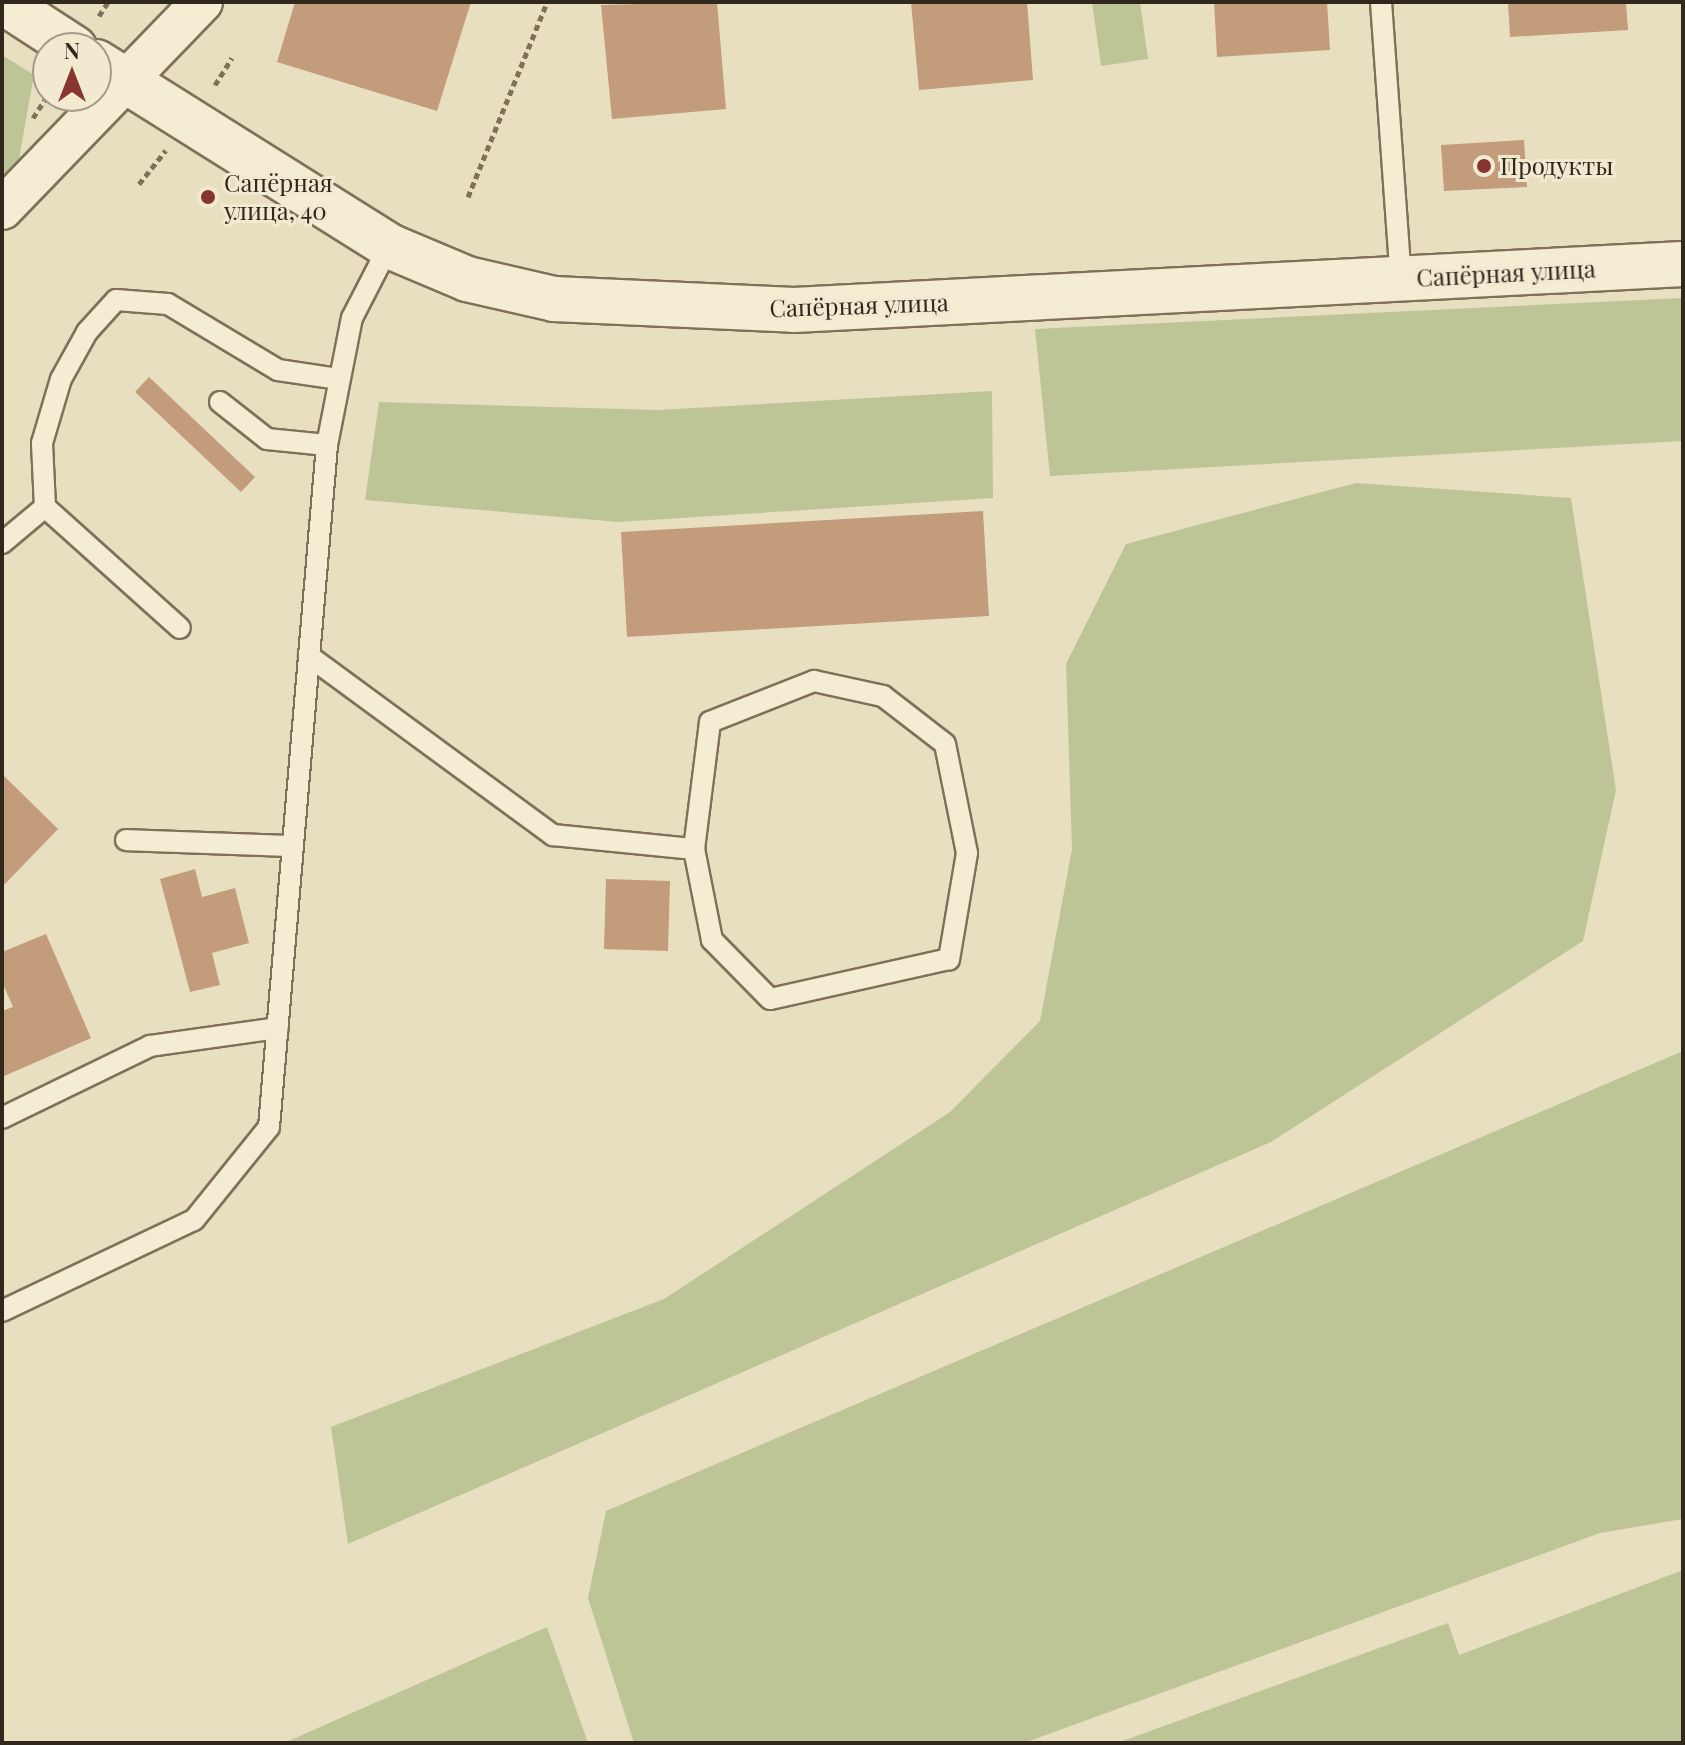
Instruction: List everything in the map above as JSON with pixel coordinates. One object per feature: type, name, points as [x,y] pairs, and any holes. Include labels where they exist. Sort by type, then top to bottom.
[{"type":"street","points":[[3,2],[87,32]]},
{"type":"street","points":[[112,72],[202,2]]},
{"type":"street","name":"Сапёрная улица","points":[[112,72],[389,246],[467,279],[554,299],[794,310],[1683,264]]},
{"type":"street","points":[[2,209],[65,139],[84,112]]},
{"type":"lane","points":[[1381,2],[1401,279]]},
{"type":"lane","points":[[2,1311],[194,1220],[269,1127],[327,445],[352,318],[389,246]]},
{"type":"lane","points":[[180,628],[45,507],[42,443],[61,379],[87,332],[116,300],[168,304],[278,370],[339,379]]},
{"type":"lane","points":[[220,402],[267,439],[327,445]]},
{"type":"lane","points":[[2,543],[45,507]]},
{"type":"lane","points":[[309,656],[553,835],[694,849]]},
{"type":"lane","points":[[814,681],[883,696],[945,744],[967,853],[949,959],[770,999],[712,940],[694,849],[710,722],[814,681]]},
{"type":"lane","points":[[126,840],[293,846]]},
{"type":"lane","points":[[2,1118],[150,1046],[278,1028]]},
{"type":"path","points":[[87,32],[108,2]]},
{"type":"path","points":[[468,197],[547,2]]},
{"type":"path","points":[[215,85],[232,58]]},
{"type":"path","points":[[31,122],[37,112]]},
{"type":"path","points":[[139,184],[166,149]]},
{"type":"green space","points":[[1092,2],[1140,2],[1148,59],[1101,66]]},
{"type":"green space","points":[[2,55],[32,74],[32,86],[19,159],[2,176]]},
{"type":"green space","points":[[1683,298],[1683,441],[1050,476],[1035,329]]},
{"type":"green space","points":[[992,391],[993,498],[618,522],[365,500],[379,402],[658,410]]},
{"type":"green space","points":[[1356,483],[1571,498],[1616,790],[1583,941],[1271,1142],[348,1544],[331,1427],[664,1299],[950,1112],[1040,1021],[1072,849],[1066,664],[1126,544]]},
{"type":"green space","points":[[1683,1051],[1683,1519],[1600,1533],[1024,1743],[634,1743],[588,1598],[606,1511]]},
{"type":"green space","points":[[1683,1570],[1683,1743],[1117,1743],[1448,1623],[1459,1655]]},
{"type":"green space","points":[[547,1627],[588,1743],[284,1743],[345,1716]]},
{"type":"building","points":[[295,2],[471,2],[437,111],[277,62]]},
{"type":"building","points":[[717,2],[726,109],[612,119],[601,5]]},
{"type":"building","points":[[911,2],[1027,2],[1033,80],[919,90]]},
{"type":"building","points":[[1214,2],[1327,2],[1330,50],[1217,57]]},
{"type":"building","points":[[1508,2],[1626,2],[1628,30],[1510,37]]},
{"type":"building","name":"Продукты","points":[[1524,140],[1527,187],[1444,191],[1441,145]]},
{"type":"building","points":[[149,377],[255,477],[241,492],[135,392]]},
{"type":"building","points":[[983,511],[989,616],[627,637],[621,532]]},
{"type":"building","points":[[2,774],[58,829],[2,887]]},
{"type":"building","points":[[195,869],[202,897],[235,888],[249,943],[212,953],[220,985],[190,992],[160,879]]},
{"type":"building","points":[[606,879],[670,881],[668,951],[604,949]]},
{"type":"building","points":[[46,934],[91,1038],[2,1077],[2,1011],[13,1007],[2,982],[2,952]]},
{"type":"place","name":"Продукты","points":[[1484,166]]},
{"type":"place","name":"Сапёрная улица, 40","points":[[208,197]]}]
